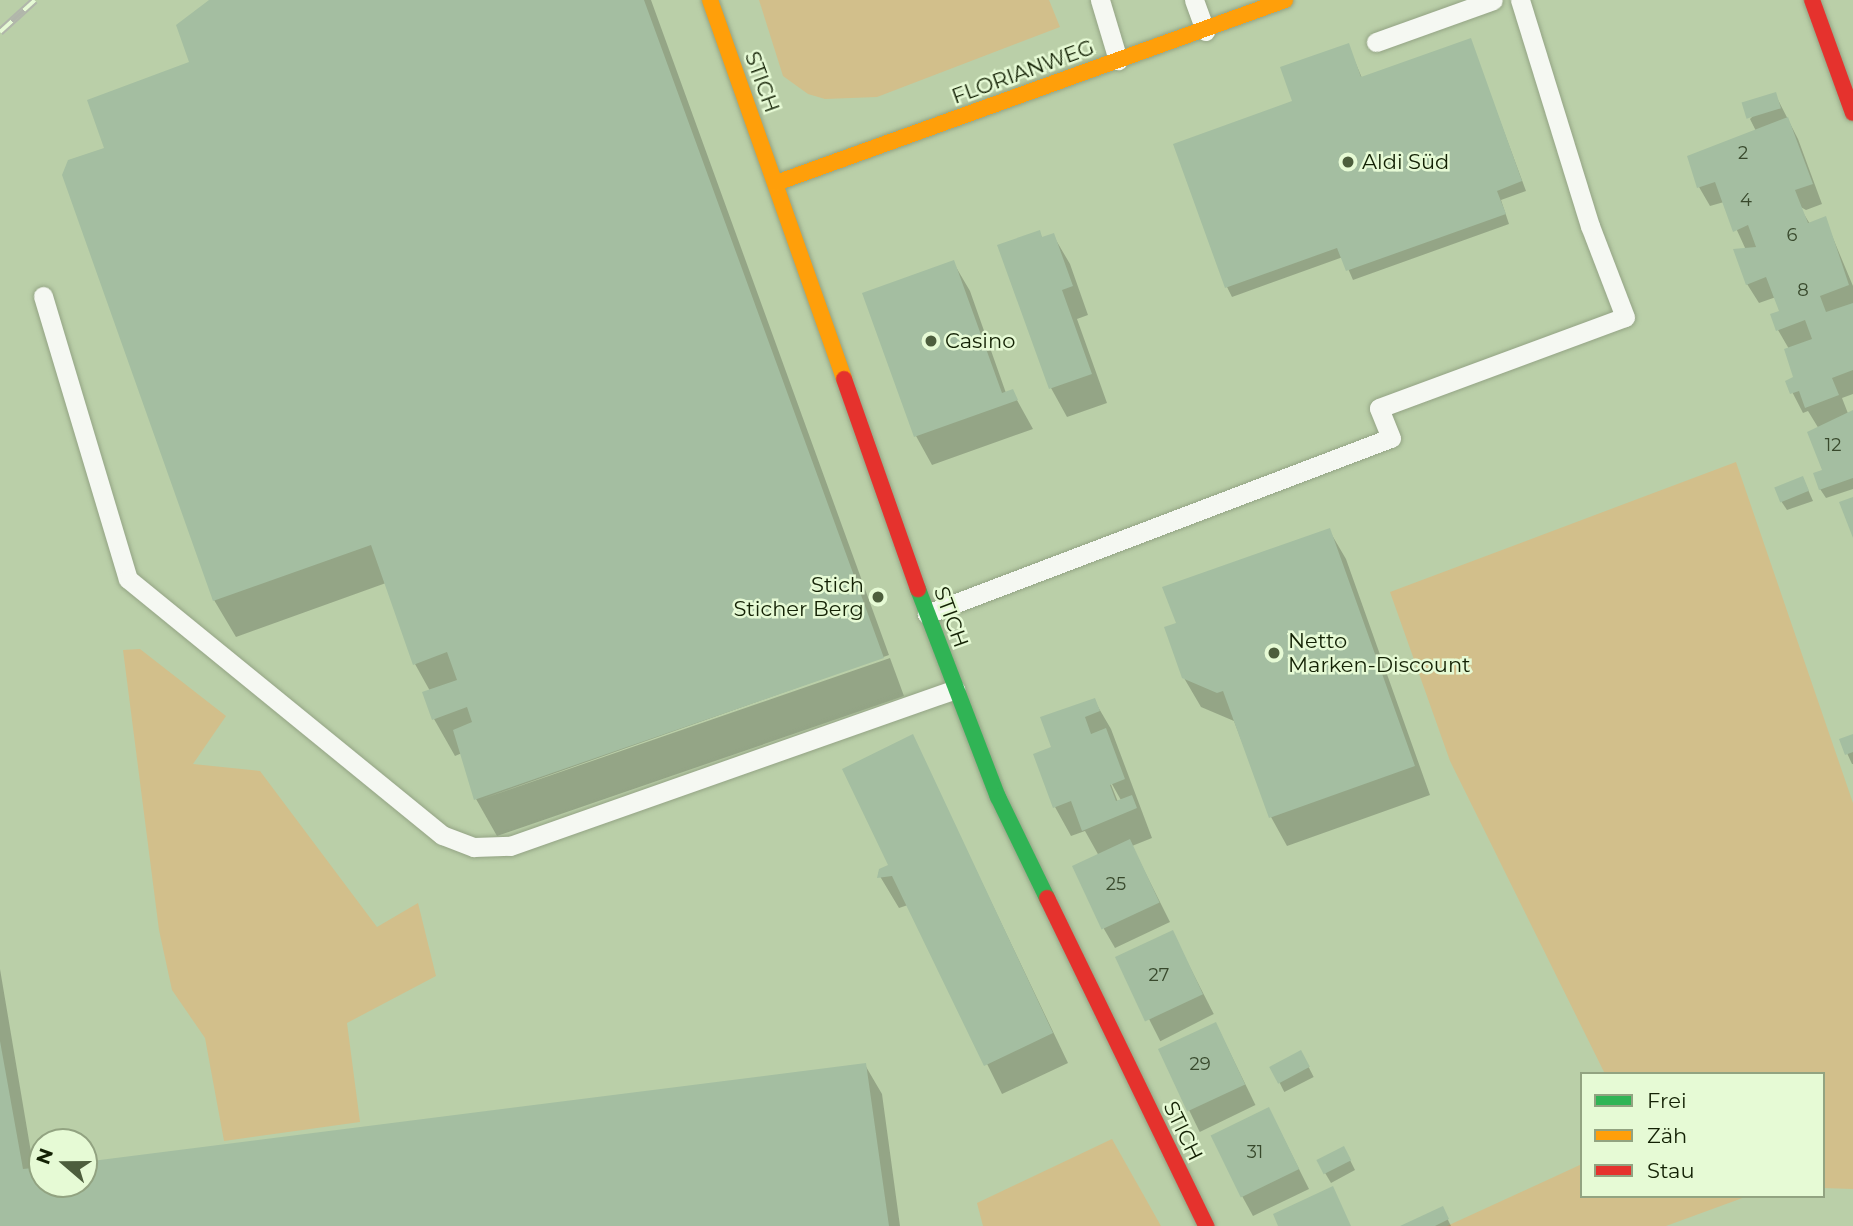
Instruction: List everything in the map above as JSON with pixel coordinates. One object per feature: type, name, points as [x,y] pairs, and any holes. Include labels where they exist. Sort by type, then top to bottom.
[{"type":"main road","name":"STICH","points":[[710,0],[927,614],[998,797],[1206,1226]]},
{"type":"main road","name":"FLORIANWEG","points":[[776,183],[1205,31],[1285,0]]},
{"type":"main road","points":[[1812,0],[1853,113]]},
{"type":"lane","points":[[1100,0],[1118,60]]},
{"type":"lane","points":[[1194,0],[1205,31]]},
{"type":"lane","points":[[1376,42],[1493,0]]},
{"type":"lane","points":[[927,614],[1391,438],[1379,408],[1625,317],[1590,226],[1520,0]]},
{"type":"lane","points":[[43,296],[128,579],[442,835],[474,847],[510,846],[955,689]]},
{"type":"shaded area","points":[[759,0],[1049,0],[1060,27],[877,97],[825,99],[808,94],[783,76]]},
{"type":"shaded area","points":[[1736,462],[1853,803],[1853,1189],[1825,1188],[1825,1072],[1604,1072],[1450,761],[1390,592]]},
{"type":"shaded area","points":[[140,649],[226,716],[193,764],[260,771],[377,927],[418,903],[436,976],[347,1023],[360,1122],[224,1141],[205,1038],[172,990],[159,930],[123,650]]},
{"type":"shaded area","points":[[1112,1139],[1161,1226],[983,1226],[977,1203]]},
{"type":"shaded area","points":[[1580,1165],[1580,1198],[1743,1198],[1666,1226],[1447,1226]]},
{"type":"building","points":[[209,0],[644,0],[884,658],[474,800],[453,730],[472,722],[467,707],[432,720],[422,692],[457,680],[447,652],[413,665],[371,545],[213,601],[62,175],[68,160],[104,148],[87,100],[189,62],[176,25]]},
{"type":"building","name":"Aldi Süd","points":[[1471,38],[1522,181],[1497,191],[1506,214],[1346,271],[1337,248],[1225,288],[1173,144],[1292,101],[1280,67],[1349,43],[1361,77]]},
{"type":"building","points":[[1776,92],[1781,108],[1747,119],[1742,103]]},
{"type":"building","points":[[1788,117],[1813,184],[1795,190],[1808,223],[1826,216],[1849,285],[1820,296],[1826,312],[1853,303],[1853,370],[1832,378],[1839,395],[1805,408],[1799,391],[1790,394],[1785,381],[1793,377],[1784,349],[1812,339],[1805,320],[1776,331],[1770,314],[1779,311],[1766,277],[1746,285],[1733,249],[1756,247],[1748,225],[1733,232],[1715,182],[1697,188],[1687,156]]},
{"type":"building","points":[[1040,230],[1042,237],[1054,233],[1073,286],[1062,290],[1092,374],[1049,389],[997,245]]},
{"type":"building","name":"Casino","points":[[954,260],[1002,393],[1013,389],[1018,400],[914,437],[862,293]]},
{"type":"building","points":[[1853,410],[1853,478],[1819,490],[1813,473],[1822,470],[1807,432]]},
{"type":"building","points":[[1803,476],[1809,491],[1780,502],[1774,488]]},
{"type":"building","points":[[1853,497],[1853,538],[1839,502]]},
{"type":"building","name":"Netto Marken-Discount","points":[[1330,528],[1415,766],[1269,818],[1223,691],[1217,693],[1182,678],[1164,627],[1176,623],[1162,587]]},
{"type":"building","points":[[1095,698],[1100,711],[1085,717],[1091,734],[1106,728],[1125,779],[1110,785],[1116,801],[1132,795],[1137,808],[1082,831],[1071,801],[1053,808],[1033,754],[1051,747],[1040,717]]},
{"type":"building","points":[[913,734],[1053,1033],[984,1066],[892,876],[877,878],[879,869],[888,865],[842,769]]},
{"type":"building","points":[[1853,734],[1853,752],[1845,755],[1839,739]]},
{"type":"building","points":[[1130,839],[1160,902],[1102,929],[1072,866]]},
{"type":"building","points":[[1173,930],[1203,994],[1145,1021],[1115,957]]},
{"type":"building","points":[[1216,1022],[1245,1085],[1187,1112],[1158,1049]]},
{"type":"building","points":[[0,1041],[23,1169],[28,1168],[28,1198],[98,1198],[98,1160],[866,1063],[889,1226],[0,1226]]},
{"type":"building","points":[[1301,1050],[1310,1067],[1278,1084],[1269,1067]]},
{"type":"building","points":[[1269,1107],[1299,1169],[1241,1198],[1211,1135]]},
{"type":"building","points":[[1344,1146],[1351,1160],[1324,1174],[1316,1160]]},
{"type":"building","points":[[1333,1186],[1351,1226],[1278,1226],[1273,1214]]},
{"type":"building","points":[[1443,1206],[1449,1219],[1435,1226],[1400,1226]]},
{"type":"railway","points":[[0,32],[35,0]]},
{"type":"traffic: fast","points":[[918,589],[998,797],[1047,898]]},
{"type":"traffic: slow","points":[[710,0],[844,379]]},
{"type":"traffic: slow","points":[[776,183],[1285,0]]},
{"type":"traffic: jam","points":[[1812,0],[1853,113]]},
{"type":"traffic: jam","points":[[844,379],[918,589]]},
{"type":"traffic: jam","points":[[1047,898],[1206,1226]]},
{"type":"place","name":"Aldi Süd","points":[[1348,162]]},
{"type":"place","name":"Casino","points":[[931,341]]},
{"type":"place","name":"Stich Sticher Berg","points":[[878,597]]},
{"type":"place","name":"Netto Marken-Discount","points":[[1274,653]]}]
